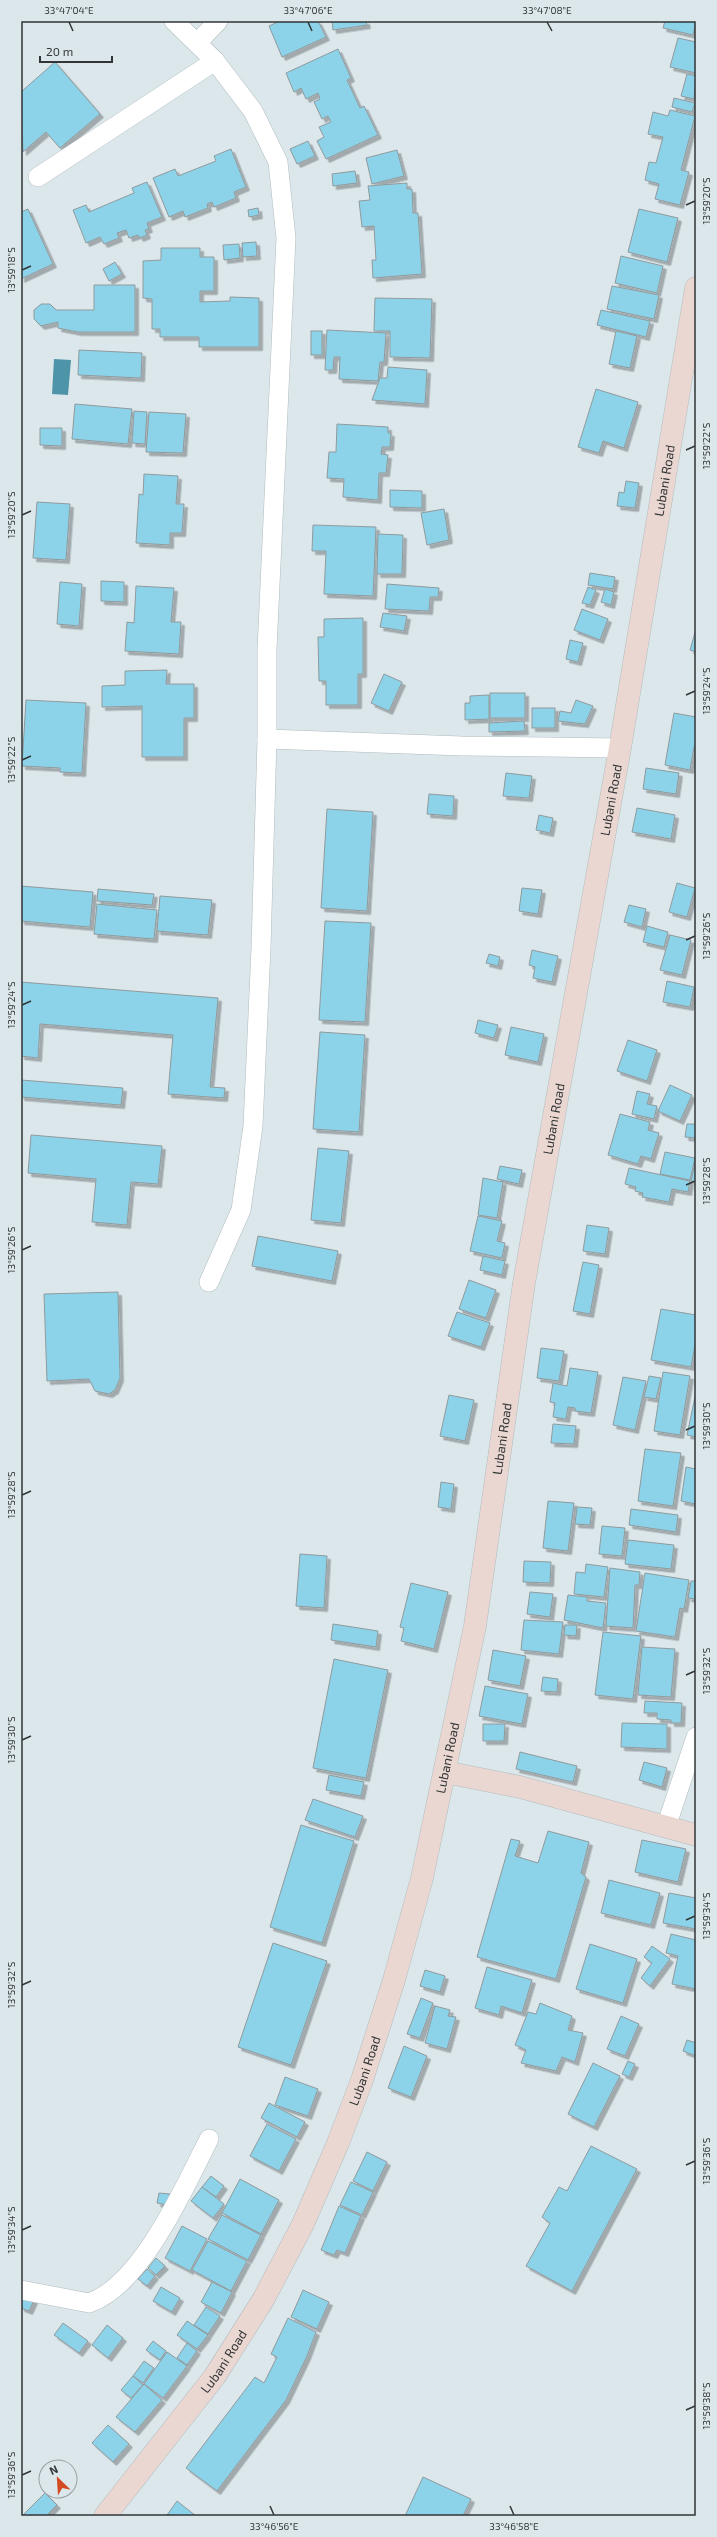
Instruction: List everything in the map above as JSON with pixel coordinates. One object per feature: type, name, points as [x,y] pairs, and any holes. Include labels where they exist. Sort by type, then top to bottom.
[{"type":"street","points":[[174,21],[198,42],[216,61],[236,86],[256,118],[278,162],[284,198],[286,238],[267,650],[267,739],[253,1126],[241,1210],[209,1282]]},
{"type":"street","points":[[198,42],[218,21]]},
{"type":"street","points":[[38,177],[216,61]]},
{"type":"street","name":"Lubani Road","points":[[105,2516],[215,2376],[263,2300],[303,2224],[338,2143],[362,2080],[394,1980],[422,1878],[475,1626],[524,1283],[691,345],[696,288]]},
{"type":"street","points":[[267,739],[462,746],[620,748]]},
{"type":"street","points":[[666,1827],[696,1737]]},
{"type":"street","points":[[445,1772],[520,1788],[696,1835]]},
{"type":"street","points":[[21,2290],[89,2303],[118,2286],[137,2266],[180,2195],[209,2139]]},
{"type":"water","points":[[54,359],[71,360],[68,395],[52,394]]},
{"type":"building","points":[[280,21],[318,21],[326,37],[282,57],[269,26]]},
{"type":"building","points":[[332,21],[366,21],[367,25],[333,30]]},
{"type":"building","points":[[665,21],[696,21],[693,35],[663,28]]},
{"type":"building","points":[[678,38],[696,42],[696,73],[670,67]]},
{"type":"building","points":[[338,49],[351,78],[347,80],[360,108],[364,106],[378,135],[326,159],[317,141],[324,137],[319,127],[331,122],[328,116],[322,119],[314,102],[320,99],[318,93],[306,99],[301,88],[294,92],[286,73]]},
{"type":"building","points":[[55,62],[100,114],[60,148],[46,132],[23,152],[21,92]]},
{"type":"building","points":[[687,74],[696,76],[694,99],[681,96]]},
{"type":"building","points":[[674,98],[695,103],[692,112],[672,107]]},
{"type":"building","points":[[670,110],[695,116],[681,170],[689,172],[680,205],[655,199],[659,184],[645,180],[649,162],[656,163],[663,137],[648,134],[653,112],[668,116]]},
{"type":"building","points":[[308,141],[315,156],[297,164],[290,149]]},
{"type":"building","points":[[231,149],[246,187],[234,192],[236,198],[214,207],[212,202],[207,204],[208,208],[185,217],[183,211],[169,217],[153,178],[175,169],[178,176],[216,161],[214,156]]},
{"type":"building","points":[[397,150],[404,176],[372,184],[366,158]]},
{"type":"building","points":[[355,171],[357,183],[333,186],[332,174]]},
{"type":"building","points":[[147,182],[162,217],[147,223],[149,229],[145,230],[147,235],[140,238],[138,235],[129,238],[126,230],[117,233],[119,238],[104,244],[100,237],[86,243],[73,210],[86,205],[89,212],[134,193],[132,188]]},
{"type":"building","points":[[407,183],[407,189],[412,189],[413,213],[418,213],[422,274],[373,278],[372,260],[376,260],[374,226],[362,227],[359,201],[370,200],[368,186]]},
{"type":"building","points":[[258,208],[259,215],[249,217],[248,210]]},
{"type":"building","points":[[28,209],[53,264],[21,279],[21,212]]},
{"type":"building","points":[[639,209],[678,218],[667,262],[628,252]]},
{"type":"building","points":[[256,242],[257,256],[243,257],[242,243]]},
{"type":"building","points":[[239,244],[240,258],[224,260],[223,245]]},
{"type":"building","points":[[161,248],[200,248],[200,257],[214,257],[214,291],[200,291],[200,302],[230,301],[230,297],[259,298],[259,347],[199,347],[199,337],[160,337],[160,329],[152,329],[152,299],[143,298],[143,261],[161,260]]},
{"type":"building","points":[[621,256],[663,266],[657,293],[615,283]]},
{"type":"building","points":[[115,262],[122,274],[109,281],[103,269]]},
{"type":"building","points":[[94,285],[135,285],[135,332],[78,332],[58,328],[58,322],[41,326],[34,319],[34,310],[41,304],[50,304],[56,310],[94,310]]},
{"type":"building","points":[[612,286],[659,295],[654,319],[607,309]]},
{"type":"building","points":[[375,298],[432,299],[430,358],[390,357],[390,331],[374,331]]},
{"type":"building","points":[[601,310],[650,321],[646,337],[597,325]]},
{"type":"building","points":[[327,330],[386,333],[384,362],[380,362],[378,381],[339,379],[340,357],[334,357],[333,370],[325,370]]},
{"type":"building","points":[[311,331],[322,331],[322,355],[311,355]]},
{"type":"building","points":[[616,331],[637,336],[630,368],[609,364]]},
{"type":"building","points":[[79,350],[142,353],[141,378],[78,375]]},
{"type":"building","points":[[388,367],[427,370],[425,404],[372,400],[380,378],[387,378]]},
{"type":"building","points":[[596,389],[638,402],[624,448],[603,441],[599,453],[578,447]]},
{"type":"building","points":[[75,404],[132,409],[128,444],[72,439]]},
{"type":"building","points":[[134,411],[147,412],[145,444],[132,443]]},
{"type":"building","points":[[149,412],[186,414],[183,453],[146,452]]},
{"type":"building","points":[[337,424],[388,427],[388,433],[391,433],[390,447],[382,447],[381,454],[388,455],[386,473],[379,473],[378,500],[343,497],[344,479],[327,478],[329,452],[336,452]]},
{"type":"building","points":[[40,428],[62,428],[62,446],[40,445]]},
{"type":"building","points":[[144,474],[178,476],[176,504],[184,504],[182,533],[170,533],[170,545],[136,543],[139,494],[143,495]]},
{"type":"building","points":[[626,481],[639,483],[635,508],[617,506],[619,492],[624,493]]},
{"type":"building","points":[[390,490],[422,491],[422,508],[390,507]]},
{"type":"building","points":[[37,502],[70,504],[66,560],[33,558]]},
{"type":"building","points":[[444,509],[449,540],[427,545],[421,513]]},
{"type":"building","points":[[313,525],[376,527],[373,596],[324,594],[326,551],[312,551]]},
{"type":"building","points":[[378,534],[403,535],[402,574],[377,574]]},
{"type":"building","points":[[590,573],[615,577],[613,589],[588,585]]},
{"type":"building","points":[[101,581],[124,582],[124,602],[101,601]]},
{"type":"building","points":[[60,582],[82,584],[79,626],[57,624]]},
{"type":"building","points":[[387,584],[439,588],[438,597],[430,597],[429,611],[385,609]]},
{"type":"building","points":[[136,586],[174,588],[171,622],[181,622],[179,654],[125,651],[127,622],[134,623]]},
{"type":"building","points":[[588,587],[596,590],[590,605],[582,603]]},
{"type":"building","points":[[605,589],[614,592],[611,605],[601,602]]},
{"type":"building","points":[[582,609],[608,619],[600,640],[574,630]]},
{"type":"building","points":[[383,613],[407,616],[404,631],[380,627]]},
{"type":"building","points":[[363,618],[363,674],[358,674],[358,705],[326,705],[326,681],[319,681],[318,637],[324,637],[324,619]]},
{"type":"building","points":[[696,629],[696,652],[690,650]]},
{"type":"building","points":[[570,640],[583,643],[578,662],[566,659]]},
{"type":"building","points":[[167,670],[166,684],[194,684],[194,718],[184,718],[184,757],[142,757],[142,706],[102,707],[102,686],[125,685],[125,671]]},
{"type":"building","points":[[384,674],[402,682],[389,711],[371,703]]},
{"type":"building","points":[[490,693],[525,693],[525,718],[490,718]]},
{"type":"building","points":[[489,695],[489,719],[465,720],[465,703],[470,703],[470,696]]},
{"type":"building","points":[[26,700],[86,703],[82,773],[60,772],[60,768],[22,766]]},
{"type":"building","points":[[576,700],[593,706],[585,724],[558,721],[560,711],[571,713]]},
{"type":"building","points":[[532,708],[555,708],[555,728],[532,728]]},
{"type":"building","points":[[674,713],[696,717],[696,747],[694,747],[690,770],[665,765]]},
{"type":"building","points":[[524,721],[525,731],[489,732],[489,723]]},
{"type":"building","points":[[646,768],[679,773],[676,794],[643,789]]},
{"type":"building","points":[[506,773],[532,776],[529,798],[503,796]]},
{"type":"building","points":[[429,794],[454,796],[453,816],[427,814]]},
{"type":"building","points":[[637,808],[675,815],[671,839],[632,832]]},
{"type":"building","points":[[327,809],[373,812],[367,911],[321,908]]},
{"type":"building","points":[[539,815],[553,818],[550,833],[536,830]]},
{"type":"building","points":[[677,883],[695,888],[687,917],[669,912]]},
{"type":"building","points":[[21,886],[93,892],[90,927],[21,921]]},
{"type":"building","points":[[522,888],[542,890],[538,914],[519,911]]},
{"type":"building","points":[[98,889],[154,894],[152,905],[97,901]]},
{"type":"building","points":[[160,896],[212,900],[208,935],[157,931]]},
{"type":"building","points":[[97,904],[157,910],[154,939],[94,934]]},
{"type":"building","points":[[629,905],[646,909],[642,927],[624,922]]},
{"type":"building","points":[[325,921],[371,923],[365,1022],[319,1020]]},
{"type":"building","points":[[647,926],[668,932],[664,947],[643,942]]},
{"type":"building","points":[[670,935],[691,940],[682,975],[660,970]]},
{"type":"building","points":[[532,950],[558,956],[552,982],[533,978],[535,967],[529,965]]},
{"type":"building","points":[[489,954],[500,957],[498,966],[486,963]]},
{"type":"building","points":[[667,981],[694,987],[690,1007],[663,1002]]},
{"type":"building","points":[[21,982],[218,998],[210,1087],[225,1088],[224,1098],[168,1094],[173,1035],[40,1024],[38,1058],[21,1056]]},
{"type":"building","points":[[478,1020],[498,1025],[494,1038],[475,1033]]},
{"type":"building","points":[[511,1027],[544,1034],[538,1062],[505,1055]]},
{"type":"building","points":[[320,1032],[365,1035],[359,1132],[313,1129]]},
{"type":"building","points":[[628,1040],[657,1050],[647,1081],[617,1071]]},
{"type":"building","points":[[21,1080],[123,1088],[121,1105],[21,1097]]},
{"type":"building","points":[[670,1085],[692,1095],[680,1121],[658,1111]]},
{"type":"building","points":[[637,1091],[650,1094],[647,1104],[657,1106],[654,1119],[632,1114]]},
{"type":"building","points":[[620,1114],[650,1122],[648,1130],[659,1133],[651,1159],[641,1156],[638,1164],[608,1155]]},
{"type":"building","points":[[687,1124],[696,1124],[696,1138],[685,1137]]},
{"type":"building","points":[[31,1135],[162,1146],[158,1184],[131,1182],[127,1225],[92,1222],[96,1179],[28,1173]]},
{"type":"building","points":[[318,1148],[349,1151],[341,1223],[311,1220]]},
{"type":"building","points":[[665,1152],[695,1158],[690,1180],[660,1174]]},
{"type":"building","points":[[696,1159],[696,1182],[691,1181]]},
{"type":"building","points":[[500,1166],[522,1170],[519,1184],[497,1179]]},
{"type":"building","points":[[629,1168],[690,1181],[688,1192],[672,1189],[669,1202],[642,1197],[643,1193],[635,1191],[636,1187],[625,1184]]},
{"type":"building","points":[[483,1178],[503,1182],[497,1218],[478,1215]]},
{"type":"building","points":[[478,1216],[502,1221],[497,1241],[505,1243],[502,1258],[470,1251]]},
{"type":"building","points":[[587,1225],[609,1228],[605,1254],[583,1251]]},
{"type":"building","points":[[258,1236],[338,1251],[332,1281],[252,1266]]},
{"type":"building","points":[[483,1256],[505,1261],[502,1275],[480,1270]]},
{"type":"building","points":[[583,1262],[599,1265],[590,1314],[573,1311]]},
{"type":"building","points":[[469,1280],[496,1290],[486,1318],[459,1309]]},
{"type":"building","points":[[118,1292],[120,1378],[115,1390],[109,1394],[95,1391],[89,1379],[47,1381],[44,1294]]},
{"type":"building","points":[[661,1309],[696,1315],[696,1339],[691,1367],[651,1360]]},
{"type":"building","points":[[457,1312],[490,1323],[481,1347],[448,1336]]},
{"type":"building","points":[[541,1348],[564,1351],[559,1381],[537,1378]]},
{"type":"building","points":[[570,1368],[598,1372],[591,1413],[575,1411],[575,1408],[568,1407],[566,1419],[553,1417],[555,1403],[550,1402],[553,1383],[567,1386]]},
{"type":"building","points":[[663,1372],[690,1376],[680,1435],[654,1431]]},
{"type":"building","points":[[649,1376],[661,1378],[656,1399],[644,1397]]},
{"type":"building","points":[[623,1377],[646,1381],[635,1430],[613,1425]]},
{"type":"building","points":[[696,1392],[696,1437],[687,1435]]},
{"type":"building","points":[[449,1395],[474,1400],[465,1441],[440,1436]]},
{"type":"building","points":[[553,1424],[576,1426],[574,1444],[551,1443]]},
{"type":"building","points":[[645,1449],[681,1453],[673,1506],[638,1501]]},
{"type":"building","points":[[686,1467],[696,1469],[696,1504],[681,1501]]},
{"type":"building","points":[[441,1482],[454,1484],[451,1509],[438,1507]]},
{"type":"building","points":[[548,1501],[574,1503],[568,1551],[543,1548]]},
{"type":"building","points":[[577,1507],[592,1508],[590,1525],[575,1524]]},
{"type":"building","points":[[631,1509],[678,1515],[676,1532],[629,1525]]},
{"type":"building","points":[[602,1526],[625,1528],[622,1556],[599,1554]]},
{"type":"building","points":[[628,1540],[674,1545],[671,1569],[625,1564]]},
{"type":"building","points":[[300,1554],[327,1556],[324,1608],[296,1606]]},
{"type":"building","points":[[524,1561],[551,1562],[550,1583],[523,1582]]},
{"type":"building","points":[[586,1564],[608,1567],[604,1597],[574,1594],[576,1572],[585,1573]]},
{"type":"building","points":[[610,1568],[640,1572],[639,1585],[635,1585],[633,1628],[606,1626]]},
{"type":"building","points":[[645,1573],[689,1580],[684,1609],[680,1608],[675,1637],[636,1631]]},
{"type":"building","points":[[691,1581],[696,1581],[696,1599],[688,1598]]},
{"type":"building","points":[[411,1583],[448,1592],[434,1649],[401,1641],[404,1628],[400,1627]]},
{"type":"building","points":[[530,1592],[553,1594],[550,1617],[527,1614]]},
{"type":"building","points":[[568,1595],[587,1597],[587,1601],[606,1603],[603,1628],[564,1620]]},
{"type":"building","points":[[524,1620],[563,1622],[559,1654],[521,1650]]},
{"type":"building","points":[[333,1624],[378,1631],[376,1647],[331,1640]]},
{"type":"building","points":[[565,1625],[577,1625],[576,1636],[564,1635]]},
{"type":"building","points":[[603,1632],[641,1636],[633,1699],[595,1695]]},
{"type":"building","points":[[642,1647],[675,1649],[671,1697],[638,1695]]},
{"type":"building","points":[[493,1650],[526,1656],[520,1686],[488,1680]]},
{"type":"building","points":[[334,1659],[388,1670],[366,1778],[313,1768]]},
{"type":"building","points":[[543,1677],[558,1679],[557,1692],[541,1691]]},
{"type":"building","points":[[485,1686],[528,1694],[522,1724],[479,1716]]},
{"type":"building","points":[[645,1701],[682,1703],[681,1723],[671,1723],[671,1720],[657,1719],[657,1713],[644,1713]]},
{"type":"building","points":[[622,1723],[667,1724],[667,1749],[621,1747]]},
{"type":"building","points":[[483,1724],[505,1724],[504,1741],[483,1741]]},
{"type":"building","points":[[520,1752],[577,1766],[573,1782],[516,1769]]},
{"type":"building","points":[[644,1762],[667,1768],[662,1787],[639,1780]]},
{"type":"building","points":[[329,1775],[364,1782],[361,1796],[326,1790]]},
{"type":"building","points":[[313,1799],[363,1816],[355,1837],[305,1820]]},
{"type":"building","points":[[301,1825],[354,1841],[322,1943],[270,1927]]},
{"type":"building","points":[[548,1831],[589,1842],[581,1873],[586,1877],[556,1979],[477,1957],[511,1839],[520,1841],[515,1856],[538,1863]]},
{"type":"building","points":[[642,1840],[686,1849],[678,1882],[635,1872]]},
{"type":"building","points":[[609,1880],[660,1893],[651,1925],[601,1913]]},
{"type":"building","points":[[669,1893],[696,1898],[696,1929],[663,1923]]},
{"type":"building","points":[[671,1934],[696,1940],[696,1989],[672,1984],[678,1956],[666,1953]]},
{"type":"building","points":[[273,1943],[327,1961],[291,2065],[238,2047]]},
{"type":"building","points":[[590,1944],[637,1959],[623,2003],[576,1989]]},
{"type":"building","points":[[652,1946],[670,1959],[650,1986],[641,1978],[652,1963],[644,1957]]},
{"type":"building","points":[[487,1967],[532,1980],[522,2013],[501,2006],[499,2015],[475,2008]]},
{"type":"building","points":[[425,1970],[445,1976],[440,1992],[420,1986]]},
{"type":"building","points":[[421,1998],[433,2003],[420,2038],[407,2034]]},
{"type":"building","points":[[540,2003],[572,2016],[568,2030],[583,2033],[575,2062],[562,2057],[556,2071],[521,2063],[526,2050],[515,2045],[528,2012],[536,2014]]},
{"type":"building","points":[[435,2006],[450,2010],[448,2016],[456,2017],[447,2049],[425,2043]]},
{"type":"building","points":[[621,2016],[639,2024],[625,2056],[607,2049]]},
{"type":"building","points":[[687,2040],[696,2043],[696,2056],[683,2051]]},
{"type":"building","points":[[404,2046],[427,2056],[411,2097],[388,2088]]},
{"type":"building","points":[[628,2061],[635,2064],[629,2077],[622,2074]]},
{"type":"building","points":[[593,2063],[620,2076],[594,2127],[568,2114]]},
{"type":"building","points":[[285,2077],[318,2089],[308,2116],[275,2105]]},
{"type":"building","points":[[269,2103],[305,2122],[297,2137],[261,2118]]},
{"type":"building","points":[[267,2124],[296,2139],[279,2171],[250,2156]]},
{"type":"building","points":[[591,2146],[637,2169],[572,2291],[526,2266],[550,2223],[542,2217],[559,2187],[567,2191]]},
{"type":"building","points":[[367,2152],[387,2162],[373,2191],[353,2181]]},
{"type":"building","points":[[211,2176],[224,2186],[216,2197],[202,2187]]},
{"type":"building","points":[[240,2179],[279,2200],[261,2234],[222,2213]]},
{"type":"building","points":[[351,2182],[373,2192],[362,2215],[340,2205]]},
{"type":"building","points":[[202,2187],[224,2204],[213,2218],[191,2201]]},
{"type":"building","points":[[159,2193],[170,2194],[168,2205],[157,2203]]},
{"type":"building","points":[[339,2206],[361,2216],[345,2253],[337,2250],[334,2255],[321,2250]]},
{"type":"building","points":[[222,2215],[261,2235],[248,2260],[208,2239]]},
{"type":"building","points":[[182,2226],[207,2239],[190,2271],[165,2258]]},
{"type":"building","points":[[208,2241],[247,2261],[231,2291],[192,2270]]},
{"type":"building","points":[[156,2258],[165,2266],[156,2275],[148,2268]]},
{"type":"building","points":[[147,2269],[155,2276],[147,2286],[138,2279]]},
{"type":"building","points":[[212,2282],[232,2292],[221,2313],[201,2302]]},
{"type":"building","points":[[161,2287],[180,2298],[172,2312],[153,2301]]},
{"type":"building","points":[[303,2290],[329,2302],[317,2329],[291,2317]]},
{"type":"building","points":[[21,2295],[34,2300],[29,2311],[21,2308]]},
{"type":"building","points":[[206,2307],[220,2316],[208,2334],[194,2325]]},
{"type":"building","points":[[288,2318],[316,2332],[307,2356],[286,2400],[217,2491],[186,2468],[255,2377],[264,2383],[277,2357],[271,2354]]},
{"type":"building","points":[[187,2321],[208,2335],[197,2349],[177,2335]]},
{"type":"building","points":[[63,2323],[88,2341],[79,2353],[54,2335]]},
{"type":"building","points":[[107,2325],[123,2338],[108,2358],[92,2345]]},
{"type":"building","points":[[153,2341],[166,2351],[160,2360],[146,2350]]},
{"type":"building","points":[[187,2343],[197,2351],[187,2365],[177,2358]]},
{"type":"building","points":[[167,2352],[187,2366],[163,2398],[144,2384]]},
{"type":"building","points":[[144,2361],[154,2368],[143,2383],[133,2376]]},
{"type":"building","points":[[133,2376],[143,2385],[131,2398],[121,2390]]},
{"type":"building","points":[[144,2384],[162,2400],[135,2432],[116,2417]]},
{"type":"building","points":[[108,2425],[129,2444],[113,2462],[92,2443]]},
{"type":"building","points":[[423,2477],[471,2499],[463,2516],[405,2516]]},
{"type":"building","points":[[39,2499],[51,2499],[57,2505],[46,2516],[22,2516]]},
{"type":"building","points":[[177,2501],[196,2516],[167,2515]]}]
